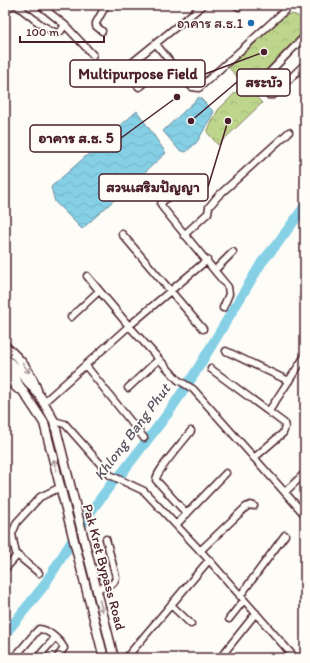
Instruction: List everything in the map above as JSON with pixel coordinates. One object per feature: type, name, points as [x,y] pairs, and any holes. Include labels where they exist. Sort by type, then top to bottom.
[{"type":"main road","points":[[5,346],[19,358],[32,376],[42,400]]},
{"type":"main road","name":"Pak Kret Bypass Road","points":[[5,358],[17,369],[42,400],[54,421],[114,658]]},
{"type":"main road","name":"Pak Kret Bypass Road","points":[[5,368],[13,376],[28,397],[44,423],[104,658]]},
{"type":"main road","points":[[5,377],[28,397]]},
{"type":"street","points":[[16,5],[42,26],[56,33],[60,32],[65,25]]},
{"type":"street","points":[[40,5],[65,25],[93,55]]},
{"type":"street","points":[[102,32],[96,26],[96,22],[106,5]]},
{"type":"street","points":[[170,62],[139,87],[123,70],[203,5]]},
{"type":"street","points":[[156,44],[177,72],[192,87],[199,88],[291,5]]},
{"type":"street","points":[[302,5],[305,8]]},
{"type":"street","points":[[305,36],[258,84],[269,95],[272,95],[305,64]]},
{"type":"street","points":[[184,235],[208,213],[209,207],[218,196],[289,132]]},
{"type":"street","points":[[187,182],[161,204],[184,235],[207,260],[230,290],[223,308]]},
{"type":"street","points":[[122,234],[203,329]]},
{"type":"street","points":[[215,270],[233,252]]},
{"type":"street","points":[[42,400],[86,366],[129,326],[207,260]]},
{"type":"street","points":[[87,276],[129,326],[178,380],[193,389],[305,515]]},
{"type":"street","points":[[71,317],[99,291]]},
{"type":"street","points":[[226,352],[289,381]]},
{"type":"street","points":[[269,411],[300,366],[305,356]]},
{"type":"street","points":[[128,388],[159,359]]},
{"type":"street","points":[[86,366],[144,438]]},
{"type":"street","points":[[300,366],[305,370]]},
{"type":"street","points":[[211,370],[284,423],[285,427],[283,433],[254,458]]},
{"type":"street","points":[[54,421],[65,424],[110,475],[144,491],[209,560],[295,658]]},
{"type":"street","points":[[187,514],[157,482],[156,476],[191,431]]},
{"type":"street","points":[[176,525],[226,473]]},
{"type":"street","points":[[285,492],[305,473]]},
{"type":"street","points":[[5,569],[15,558],[16,554],[12,534],[17,522],[40,497],[60,487]]},
{"type":"street","points":[[200,551],[246,507],[251,505],[254,506]]},
{"type":"street","points":[[229,619],[285,534]]},
{"type":"street","points":[[96,588],[107,587],[113,583],[116,577],[106,539]]},
{"type":"street","points":[[16,554],[39,573]]},
{"type":"street","points":[[126,658],[209,560]]},
{"type":"street","points":[[171,605],[191,624]]},
{"type":"street","points":[[220,658],[256,613]]},
{"type":"street","points":[[14,658],[39,629],[44,629],[62,643],[64,648],[57,658]]},
{"type":"street","points":[[37,658],[55,638]]},
{"type":"green space","points":[[290,14],[299,17],[303,23],[303,31],[300,39],[249,89],[262,103],[218,145],[207,132],[218,110],[244,84],[227,66],[280,18]]},
{"type":"water","points":[[199,97],[214,112],[197,142],[186,152],[179,150],[163,131]]},
{"type":"water","points":[[137,111],[166,153],[82,229],[55,202],[51,187]]},
{"type":"waterway","name":"Khlong Bang Phut","points":[[5,634],[43,587],[89,514],[169,412],[195,373],[262,262],[305,206]]},
{"type":"place","name":"อาคาร ส.ธ.1","points":[[251,23]]},
{"type":"place","name":"Multipurpose Field","points":[[264,52]]},
{"type":"place","name":"อาคาร ส.ธ. 5","points":[[177,97]]},
{"type":"place","name":"สระบัว","points":[[191,121]]},
{"type":"place","name":"สวนเสริมปัญญา","points":[[228,121]]}]
